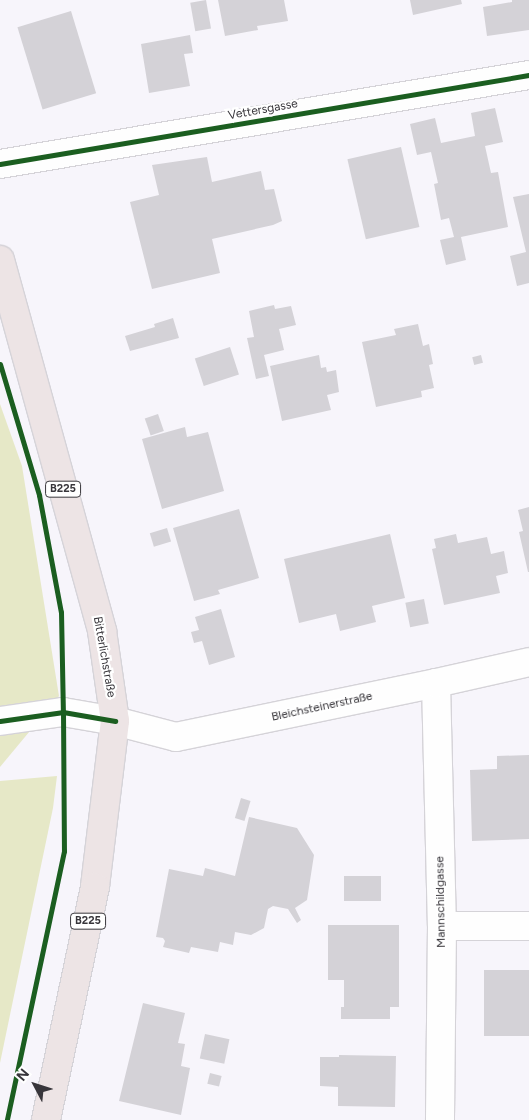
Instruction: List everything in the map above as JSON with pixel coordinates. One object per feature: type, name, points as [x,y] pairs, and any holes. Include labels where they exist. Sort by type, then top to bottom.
[{"type":"main road","name":"Bitterlichstraße","points":[[0,260],[102,631],[115,720],[95,887],[46,1120]]},
{"type":"street","name":"Vettersgasse","points":[[0,164],[529,76]]},
{"type":"street","name":"Bleichsteinerstraße","points":[[0,721],[64,712],[115,720],[176,737],[436,684],[529,662]]},
{"type":"street","name":"Mannschildgasse","points":[[436,684],[442,926],[440,1120]]},
{"type":"street","points":[[442,926],[529,926]]},
{"type":"green space","points":[[0,404],[22,466],[59,696],[0,767]]},
{"type":"green space","points":[[57,776],[53,808],[0,1063],[0,781]]},
{"type":"building","points":[[206,0],[211,29],[195,31],[190,3]]},
{"type":"building","points":[[218,0],[284,0],[288,21],[257,26],[258,30],[225,36]]},
{"type":"building","points":[[410,0],[461,0],[462,4],[413,15]]},
{"type":"building","points":[[512,0],[529,0],[529,30],[487,36],[483,7],[512,2]]},
{"type":"building","points":[[71,11],[96,93],[43,110],[17,27]]},
{"type":"building","points":[[190,35],[193,53],[184,54],[190,86],[149,93],[141,44]]},
{"type":"building","points":[[495,108],[503,142],[485,146],[491,173],[498,172],[508,227],[461,237],[466,260],[446,265],[440,240],[454,237],[449,218],[441,220],[434,184],[438,183],[431,152],[417,155],[410,124],[435,118],[441,143],[475,136],[471,113]]},
{"type":"building","points":[[401,147],[419,227],[366,239],[347,159]]},
{"type":"building","points":[[207,157],[212,182],[261,171],[265,190],[274,189],[282,221],[273,225],[212,239],[220,273],[152,289],[130,202],[159,195],[152,165]]},
{"type":"building","points":[[529,194],[529,283],[517,286],[510,256],[526,252],[513,197]]},
{"type":"building","points":[[274,305],[275,309],[291,306],[296,325],[279,329],[284,350],[264,355],[269,376],[256,379],[247,338],[254,337],[249,311]]},
{"type":"building","points":[[173,318],[179,338],[130,351],[125,336],[155,327],[154,324]]},
{"type":"building","points":[[418,324],[423,346],[429,344],[433,364],[429,365],[434,388],[421,391],[422,397],[376,407],[362,342],[396,335],[394,329]]},
{"type":"building","points":[[230,347],[239,375],[204,386],[195,358]]},
{"type":"building","points":[[319,355],[321,368],[326,367],[327,372],[336,370],[339,392],[327,395],[331,410],[282,421],[270,366]]},
{"type":"building","points":[[481,355],[483,363],[474,365],[472,357]]},
{"type":"building","points":[[158,414],[164,431],[151,436],[145,419]]},
{"type":"building","points":[[185,427],[187,437],[208,432],[224,491],[162,509],[142,439]]},
{"type":"building","points":[[529,507],[528,572],[519,532],[523,531],[518,510]]},
{"type":"building","points":[[239,509],[259,578],[218,590],[220,594],[194,601],[173,528]]},
{"type":"building","points":[[167,528],[171,541],[154,547],[150,533]]},
{"type":"building","points":[[390,534],[405,598],[372,606],[376,622],[340,631],[336,614],[299,623],[284,559]]},
{"type":"building","points":[[456,534],[458,543],[487,537],[491,554],[504,551],[508,573],[496,576],[500,593],[444,605],[432,549],[436,548],[434,539]]},
{"type":"building","points":[[424,599],[429,624],[410,627],[405,603]]},
{"type":"building","points":[[221,609],[235,657],[209,665],[202,641],[194,643],[191,632],[199,630],[195,617]]},
{"type":"building","points":[[529,755],[529,839],[472,841],[470,770],[497,769],[497,756]]},
{"type":"building","points":[[241,798],[251,801],[244,821],[235,818]]},
{"type":"building","points":[[249,817],[297,828],[314,855],[307,900],[295,908],[301,920],[297,923],[288,909],[273,906],[268,909],[264,928],[251,935],[235,932],[233,945],[220,942],[218,952],[191,947],[189,953],[163,947],[165,941],[163,938],[156,937],[169,869],[203,876],[205,868],[235,876]]},
{"type":"building","points":[[344,876],[381,876],[381,901],[344,901]]},
{"type":"building","points":[[328,925],[399,925],[399,1007],[390,1007],[390,1019],[341,1019],[341,1007],[344,1007],[344,980],[328,980]]},
{"type":"building","points":[[484,970],[529,970],[529,1036],[484,1036]]},
{"type":"building","points":[[143,1003],[185,1013],[178,1043],[185,1044],[181,1066],[190,1068],[181,1115],[119,1101]]},
{"type":"building","points":[[205,1034],[229,1039],[224,1064],[200,1058]]},
{"type":"building","points":[[339,1055],[396,1056],[395,1107],[338,1106],[338,1087],[320,1086],[320,1057],[339,1057]]},
{"type":"building","points":[[210,1073],[222,1076],[219,1087],[207,1084]]},
{"type":"cycle path","points":[[0,164],[529,75]]},
{"type":"cycle path","points":[[0,364],[39,495],[61,612],[63,712],[64,851],[7,1120]]},
{"type":"cycle path","points":[[0,721],[63,712],[115,721]]}]
